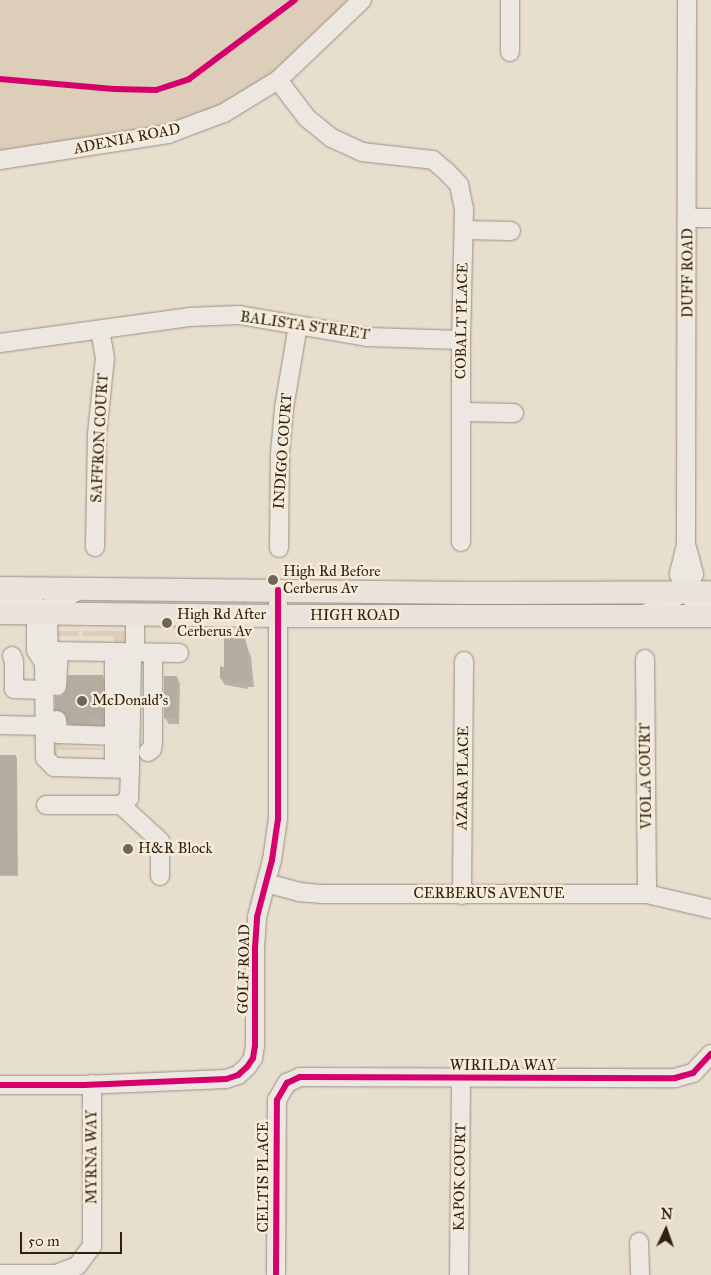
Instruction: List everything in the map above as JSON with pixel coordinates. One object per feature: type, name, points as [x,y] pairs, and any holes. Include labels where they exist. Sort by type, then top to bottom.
[{"type":"main road","name":"HIGH ROAD","points":[[0,588],[711,592]]},
{"type":"main road","name":"HIGH ROAD","points":[[0,613],[278,616],[711,616]]},
{"type":"street","name":"ADENIA ROAD","points":[[0,160],[168,134],[224,113],[278,80],[362,0]]},
{"type":"street","points":[[510,0],[510,52]]},
{"type":"street","name":"DUFF ROAD","points":[[685,592],[694,574],[686,545],[687,0]]},
{"type":"street","name":"COBALT PLACE","points":[[278,80],[307,118],[332,138],[362,152],[433,160],[459,185],[464,208],[461,340],[461,542]]},
{"type":"street","points":[[688,218],[711,218]]},
{"type":"street","points":[[464,230],[512,231]]},
{"type":"street","name":"BALISTA STREET","points":[[0,343],[188,317],[239,315],[368,337],[461,340]]},
{"type":"street","name":"INDIGO COURT","points":[[279,548],[280,453],[284,408],[298,325]]},
{"type":"street","name":"SAFFRON COURT","points":[[95,547],[97,434],[105,358],[100,330]]},
{"type":"street","points":[[462,412],[514,413]]},
{"type":"street","points":[[43,613],[58,600],[81,589]]},
{"type":"street","name":"GOLF ROAD","points":[[0,1085],[92,1084],[226,1078],[238,1075],[253,1058],[255,1046],[255,948],[257,917],[272,860],[278,819],[278,590]]},
{"type":"street","points":[[643,616],[685,592],[693,600],[711,610]]},
{"type":"street","points":[[0,596],[23,599],[36,606],[43,613],[48,624],[53,703],[45,758],[54,767],[121,754],[160,749],[163,743],[163,727]]},
{"type":"street","points":[[46,805],[121,805],[129,798],[121,754],[127,654],[135,614]]},
{"type":"street","points":[[148,752],[152,749],[153,743],[153,653]]},
{"type":"street","points":[[51,655],[179,653]]},
{"type":"street","points":[[12,656],[14,661],[14,689],[53,703],[121,754]]},
{"type":"street","name":"VIOLA COURT","points":[[645,658],[647,894]]},
{"type":"street","name":"AZARA PLACE","points":[[462,895],[464,660]]},
{"type":"street","points":[[0,726],[53,703]]},
{"type":"street","points":[[121,805],[160,841],[160,876]]},
{"type":"street","name":"CERBERUS AVENUE","points":[[266,883],[299,892],[323,894],[647,894],[711,909]]},
{"type":"street","name":"WIRILDA WAY","points":[[287,1083],[300,1077],[675,1078],[693,1073],[711,1054]]},
{"type":"street","name":"KAPOK COURT","points":[[459,1275],[461,1078]]},
{"type":"street","name":"CELTIS PLACE","points":[[276,1274],[278,1100],[281,1091],[287,1083]]},
{"type":"street","name":"MYRNA WAY","points":[[0,1274],[56,1274],[77,1266],[92,1246],[92,1084]]},
{"type":"street","points":[[639,1242],[640,1275]]},
{"type":"shaded area","points":[[0,0],[361,0],[232,110],[159,136],[0,158]]},
{"type":"shaded area","points":[[54,631],[79,631],[79,634],[78,636],[58,636],[57,644]]},
{"type":"shaded area","points":[[82,631],[125,631],[125,647],[114,646],[114,636],[83,636]]},
{"type":"shaded area","points":[[54,705],[55,735],[61,746],[101,748],[103,750],[57,750],[56,761],[52,759]]},
{"type":"building","points":[[224,637],[245,638],[248,650],[248,669],[251,669],[251,681],[231,683],[231,679],[220,679],[220,666],[224,667]]},
{"type":"building","name":"McDonald's","points":[[68,675],[103,675],[103,719],[89,718],[89,724],[68,724],[65,714],[55,710],[55,696],[61,696],[66,691]]},
{"type":"building","points":[[164,676],[177,676],[176,718],[164,718]]},
{"type":"building","points":[[0,755],[16,755],[17,874],[0,874]]},
{"type":"cycle path","points":[[0,79],[114,89],[156,90],[189,79],[295,0]]},
{"type":"cycle path","points":[[0,1085],[84,1085],[226,1079],[238,1075],[253,1058],[255,1046],[255,948],[257,917],[272,860],[278,819],[278,590]]},
{"type":"cycle path","points":[[276,1274],[277,1100],[287,1083],[300,1077],[675,1078],[693,1073],[711,1054]]},
{"type":"place","name":"High Rd Before Cerberus Av","points":[[273,580]]},
{"type":"place","name":"High Rd After Cerberus Av","points":[[167,623]]},
{"type":"place","name":"McDonald's","points":[[82,701]]},
{"type":"place","name":"H&R Block","points":[[128,849]]}]
